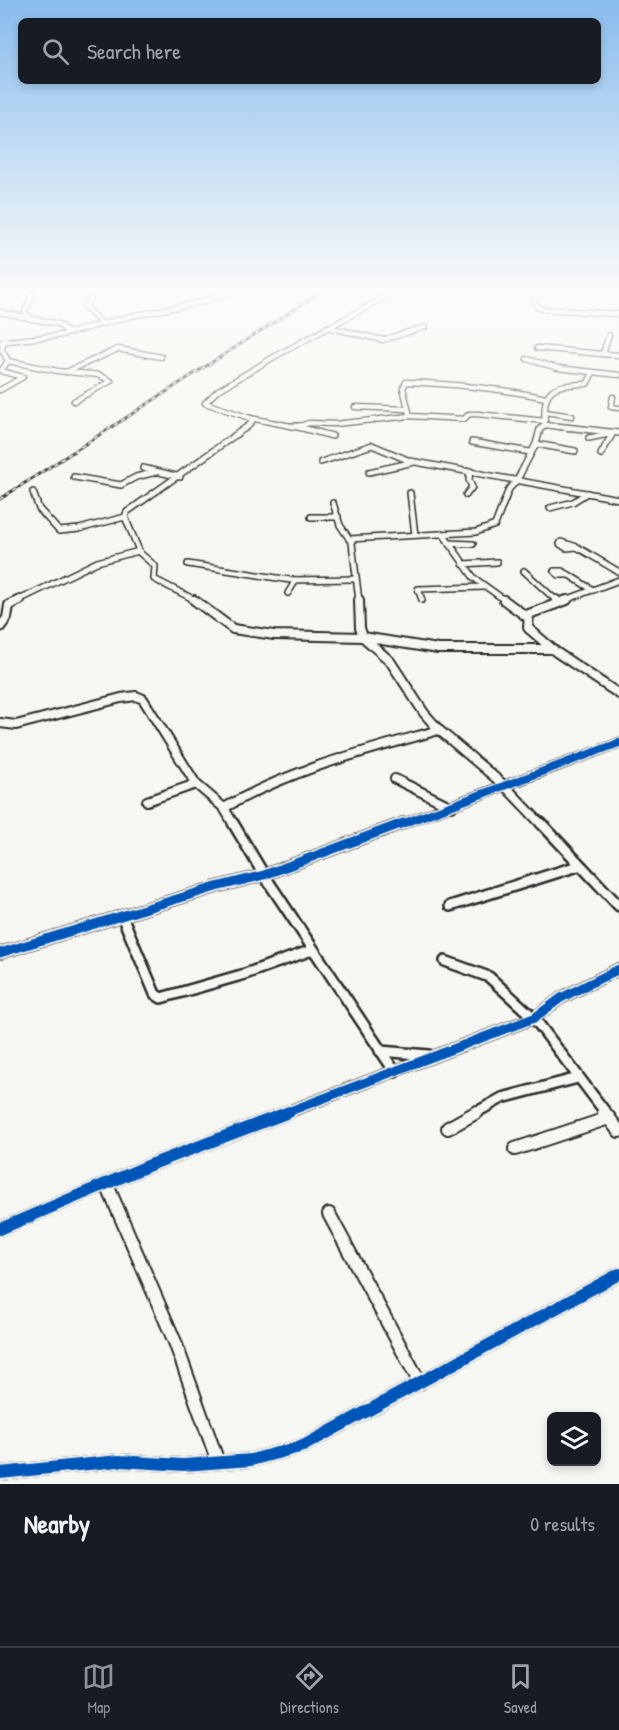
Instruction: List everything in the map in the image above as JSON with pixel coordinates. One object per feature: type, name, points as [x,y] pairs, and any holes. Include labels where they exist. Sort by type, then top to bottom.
[{"type":"street","points":[[0,390],[23,377],[1,372],[8,361]]},
{"type":"street","points":[[9,361],[66,372],[99,375],[111,381],[74,401]]},
{"type":"street","points":[[66,372],[91,361]]},
{"type":"street","points":[[268,361],[217,391],[205,403],[250,417],[332,436]]},
{"type":"street","points":[[534,361],[548,366],[619,375]]},
{"type":"street","points":[[349,539],[476,532],[495,525],[501,515],[509,489],[517,480],[536,444],[540,429],[545,423],[543,406],[546,398],[554,386],[587,384],[593,373]]},
{"type":"street","points":[[410,416],[403,392],[406,382],[493,388],[546,398]]},
{"type":"street","points":[[613,397],[611,407],[619,408]]},
{"type":"street","points":[[355,407],[407,409]]},
{"type":"street","points":[[545,412],[572,416]]},
{"type":"street","points":[[296,427],[309,423],[335,424],[410,416],[464,419],[469,414],[477,414],[616,433]]},
{"type":"street","points":[[250,417],[251,423],[180,477],[127,512],[125,517],[139,551],[155,566],[154,579],[198,602],[232,629],[274,635],[363,637],[438,649],[552,649]]},
{"type":"street","points":[[589,438],[616,433]]},
{"type":"street","points":[[602,454],[616,433]]},
{"type":"street","points":[[472,442],[530,452]]},
{"type":"street","points":[[536,444],[575,451]]},
{"type":"street","points":[[321,462],[367,445],[416,462],[619,499]]},
{"type":"street","points":[[369,472],[416,462]]},
{"type":"street","points":[[143,468],[180,477]]},
{"type":"street","points":[[466,495],[472,487],[469,480],[470,471]]},
{"type":"street","points":[[74,477],[121,485],[156,472]]},
{"type":"street","points":[[33,492],[39,509],[59,531],[79,529],[125,517]]},
{"type":"street","points":[[410,493],[412,499],[411,525],[415,535]]},
{"type":"street","points":[[550,508],[573,502],[587,493]]},
{"type":"street","points":[[333,503],[352,543],[355,579],[359,590],[360,628],[363,637],[385,656],[424,713],[439,730],[505,786],[578,866],[619,906]]},
{"type":"street","points":[[311,517],[338,517]]},
{"type":"street","points":[[443,534],[463,564],[485,587],[527,617],[528,628],[552,649],[619,694]]},
{"type":"street","points":[[449,543],[473,544]]},
{"type":"street","points":[[577,547],[619,572]]},
{"type":"street","points":[[0,627],[7,618],[9,604],[97,562],[139,551]]},
{"type":"street","points":[[463,564],[497,562]]},
{"type":"street","points":[[188,564],[296,580],[355,579]]},
{"type":"street","points":[[218,578],[222,570]]},
{"type":"street","points":[[524,571],[558,602]]},
{"type":"street","points":[[569,575],[593,590]]},
{"type":"street","points":[[288,593],[296,580]]},
{"type":"street","points":[[527,617],[529,614],[558,602],[619,580]]},
{"type":"street","points":[[422,600],[418,589],[485,587]]},
{"type":"street","points":[[0,723],[16,725],[106,701],[130,696],[140,697],[168,736],[196,784],[224,808],[312,950],[395,1072]]},
{"type":"street","points":[[224,808],[250,791],[327,760],[439,730]]},
{"type":"street","points":[[0,953],[264,875],[619,743]]},
{"type":"street","points":[[395,779],[452,807]]},
{"type":"street","points":[[147,801],[196,784]]},
{"type":"street","points":[[450,906],[578,866]]},
{"type":"street","points":[[122,916],[155,994],[160,998],[245,974],[312,950]]},
{"type":"street","points":[[445,961],[489,977],[534,1018],[619,1131]]},
{"type":"street","points":[[0,1229],[161,1161],[534,1018],[561,998],[619,969]]},
{"type":"street","points":[[380,1051],[437,1055]]},
{"type":"street","points":[[448,1128],[502,1098],[578,1078]]},
{"type":"street","points":[[515,1149],[609,1118]]},
{"type":"street","points":[[107,1185],[176,1342],[218,1462]]},
{"type":"street","points":[[328,1214],[420,1383]]},
{"type":"street","points":[[0,1473],[119,1461],[183,1465],[251,1460],[303,1446],[619,1274]]},
{"type":"railway","points":[[0,499],[214,361]]},
{"type":"cycle path","points":[[0,953],[216,887],[264,875],[619,743]]},
{"type":"cycle path","points":[[0,1229],[150,1165],[534,1018],[561,998],[619,969]]},
{"type":"cycle path","points":[[0,1473],[119,1461],[183,1465],[251,1460],[303,1446],[619,1274]]}]
